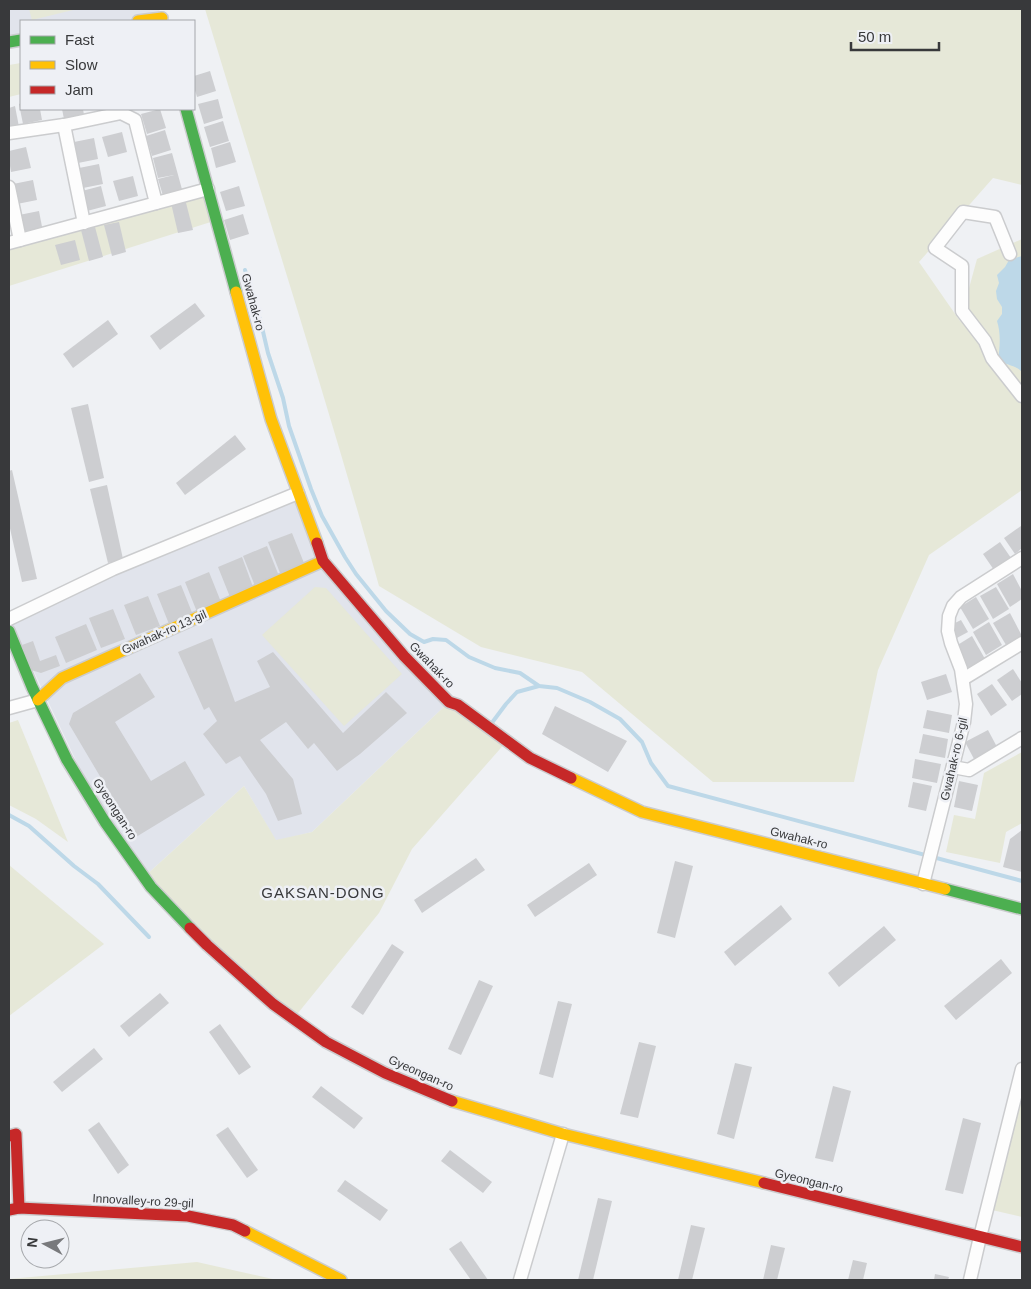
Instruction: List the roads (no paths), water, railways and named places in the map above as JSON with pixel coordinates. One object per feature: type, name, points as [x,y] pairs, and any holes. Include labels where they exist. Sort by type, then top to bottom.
[{"type":"street","points":[[143,20],[161,16]]},
{"type":"street","name":"Gwahak-ro","points":[[186,110],[271,418],[323,561],[404,656],[449,702],[458,706],[530,758],[642,812],[1022,909]]},
{"type":"street","points":[[9,133],[64,125],[121,113],[135,120],[156,203]]},
{"type":"street","points":[[64,125],[84,223]]},
{"type":"street","points":[[9,187],[14,242],[208,189]]},
{"type":"street","points":[[1010,254],[995,217],[963,212],[935,248],[962,266],[962,311],[985,341],[992,358],[1022,396]]},
{"type":"street","points":[[9,619],[113,569],[298,493]]},
{"type":"street","name":"Gwahak-ro 6-gil","points":[[923,884],[964,722],[966,704],[961,669],[948,631],[949,616],[953,606],[961,597],[1022,558]]},
{"type":"street","name":"Gwahak-ro 13-gil","points":[[9,708],[38,700],[62,678],[323,561]]},
{"type":"street","name":"Gyeongan-ro","points":[[9,631],[38,700],[67,760],[105,822],[152,888],[207,945],[273,1004],[326,1042],[385,1073],[456,1104],[562,1134],[1022,1247]]},
{"type":"street","points":[[963,680],[1022,643]]},
{"type":"street","points":[[953,767],[969,770],[1022,738]]},
{"type":"street","points":[[970,1280],[1022,1069]]},
{"type":"street","name":"Innovalley-ro 29-gil","points":[[9,1136],[16,1134],[14,1209],[188,1216],[234,1225],[341,1280]]},
{"type":"street","points":[[520,1280],[562,1134]]},
{"type":"water","points":[[1022,256],[1022,372],[998,360],[1000,340],[997,321],[1002,314],[1002,307],[997,299],[996,291],[999,283],[997,275],[1009,260]]},
{"type":"waterway","points":[[245,270],[268,353],[283,398],[289,426],[322,516],[356,574],[386,611],[410,634],[424,642],[433,639],[446,640],[469,657],[495,668],[520,673],[539,686],[557,688],[590,702],[620,719],[642,742],[651,763],[668,786],[1022,881]]},
{"type":"waterway","points":[[491,724],[517,692],[539,686]]},
{"type":"waterway","points":[[9,815],[29,826],[74,866],[98,884],[149,937]]},
{"type":"district","name":"GAKSAN-DONG","points":[[323,893]]}]
